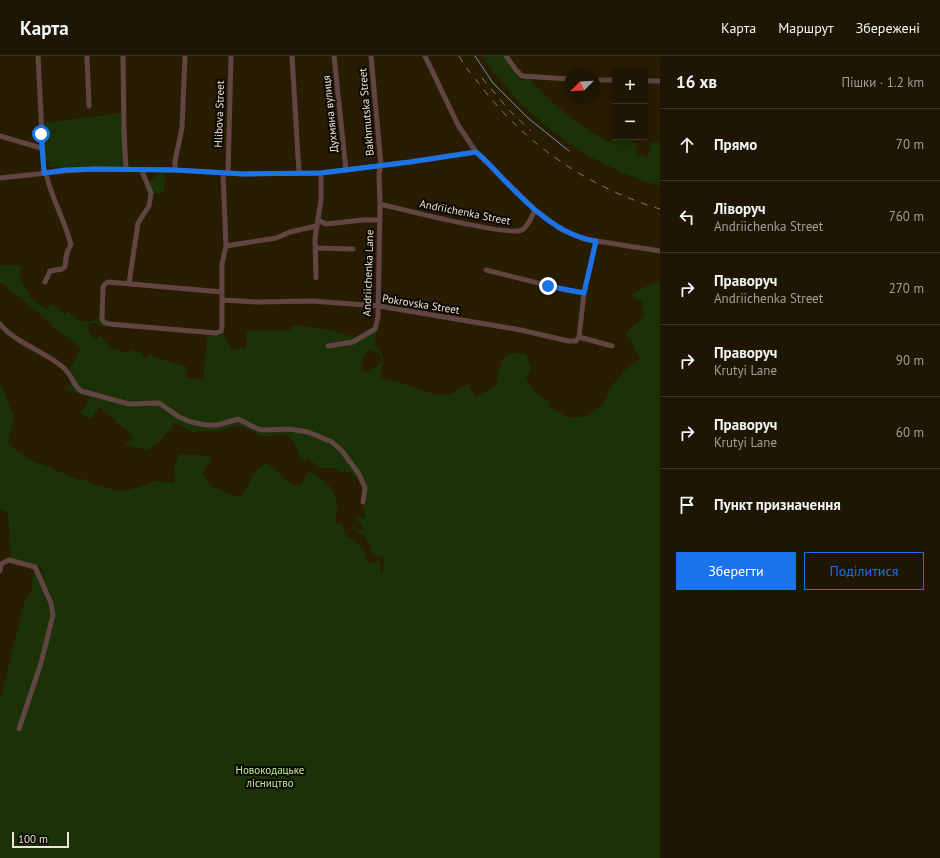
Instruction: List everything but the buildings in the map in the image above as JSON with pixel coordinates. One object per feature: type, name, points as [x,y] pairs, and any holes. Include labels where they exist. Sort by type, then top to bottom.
[{"type":"street","points":[[38,56],[41,148],[45,173],[71,245],[66,256],[65,267],[50,271],[45,282]]},
{"type":"street","points":[[87,56],[89,106]]},
{"type":"street","points":[[123,56],[126,170]]},
{"type":"street","points":[[175,170],[175,161],[182,128],[185,56]]},
{"type":"street","name":"Hlibova Street","points":[[225,173],[231,56]]},
{"type":"street","points":[[292,56],[299,173]]},
{"type":"street","name":"Духмяна вулиця","points":[[334,56],[346,170]]},
{"type":"street","name":"Bakhmutska Street","points":[[371,56],[381,165]]},
{"type":"street","points":[[425,56],[458,125],[476,152],[536,210],[562,230],[584,239],[660,251]]},
{"type":"street","points":[[506,56],[522,76],[564,79]]},
{"type":"street","points":[[600,80],[612,80]]},
{"type":"street","points":[[648,81],[660,81]]},
{"type":"street","points":[[0,136],[41,148]]},
{"type":"street","points":[[0,178],[80,170],[141,169],[225,173],[321,173],[476,152]]},
{"type":"street","name":"Andriichenka Lane","points":[[328,346],[354,342],[375,329],[379,306],[379,174],[381,165]]},
{"type":"street","points":[[129,283],[138,223],[149,206],[151,193],[141,169]]},
{"type":"street","points":[[222,292],[108,282],[105,284],[102,315],[104,322],[109,324],[216,332],[221,331],[222,300],[222,292],[222,264],[226,246],[223,188],[225,173]]},
{"type":"street","points":[[316,278],[317,223],[321,200],[321,173]]},
{"type":"street","name":"Andriichenka Street","points":[[380,204],[496,230],[518,232],[525,228],[536,210]]},
{"type":"street","points":[[226,246],[276,238],[317,223],[326,224],[363,220],[380,220]]},
{"type":"street","points":[[579,337],[584,293],[596,241]]},
{"type":"street","points":[[316,248],[353,249]]},
{"type":"street","points":[[486,270],[584,293]]},
{"type":"street","name":"Pokrovska Street","points":[[222,300],[257,302],[312,301],[379,306],[526,331],[568,341],[576,341],[579,337],[612,346]]},
{"type":"street","points":[[0,324],[11,334],[65,369],[76,387],[81,391],[129,404],[159,403],[180,417],[191,422],[206,425],[218,425],[238,419],[258,429],[290,429],[308,432],[324,437],[342,451],[359,474],[365,488],[363,502]]},
{"type":"street","points":[[0,571],[1,564],[9,560],[35,567],[51,603],[53,615],[41,663],[19,729]]},
{"type":"green space","points":[[482,56],[503,56],[523,81],[528,77],[532,78],[530,81],[567,114],[586,129],[609,142],[612,139],[630,140],[637,143],[636,154],[648,158],[651,142],[660,143],[660,186],[633,177],[608,166],[583,152],[538,119],[517,99]]},
{"type":"green space","points":[[121,113],[124,162],[122,167],[51,167],[49,165],[50,163],[45,160],[43,123]]},
{"type":"green space","points":[[160,173],[165,173],[164,193],[153,193],[149,185],[150,181]]},
{"type":"green space","name":"Новокодацьке лісництво","points":[[0,265],[21,266],[20,276],[23,285],[28,291],[29,297],[46,309],[53,304],[65,315],[68,312],[84,322],[95,320],[100,317],[107,326],[105,328],[96,323],[89,323],[88,332],[94,338],[99,337],[99,334],[110,348],[129,353],[131,349],[142,353],[142,356],[146,358],[149,355],[187,367],[186,378],[203,379],[208,333],[216,334],[223,332],[231,350],[245,348],[247,339],[246,331],[290,330],[292,325],[324,329],[359,338],[376,329],[375,346],[383,357],[380,377],[436,395],[449,395],[468,384],[476,397],[496,385],[502,359],[511,353],[526,354],[531,368],[525,379],[537,394],[549,400],[548,406],[569,418],[587,416],[604,404],[609,389],[624,371],[640,359],[633,344],[625,334],[645,314],[641,311],[643,300],[634,299],[633,295],[642,288],[660,282],[660,858],[0,858],[0,698],[22,610],[26,598],[30,597],[34,571],[43,571],[40,567],[11,560],[7,511],[0,509],[0,382],[14,417],[8,444],[28,459],[82,481],[85,477],[90,483],[117,491],[129,490],[156,481],[174,483],[175,463],[179,454],[210,456],[211,458],[202,475],[212,486],[234,496],[243,495],[257,470],[265,463],[275,469],[290,483],[295,484],[301,484],[310,472],[325,482],[334,493],[337,506],[335,523],[341,523],[346,536],[361,547],[370,564],[378,560],[380,562],[381,574],[385,560],[380,556],[375,557],[370,550],[371,546],[362,534],[357,532],[351,525],[364,532],[356,517],[357,515],[365,519],[363,505],[361,502],[364,488],[356,477],[350,472],[344,472],[341,474],[336,468],[321,468],[307,458],[302,462],[295,444],[288,435],[282,434],[263,436],[238,426],[222,430],[201,431],[194,433],[175,423],[157,443],[146,450],[124,444],[134,438],[100,406],[91,419],[80,413],[90,398],[64,388],[75,383],[70,368],[80,351],[80,347],[54,328],[44,317],[0,282]],"holes":[[[369,349],[379,354],[382,361],[377,366],[366,373],[361,369],[362,363]]]},
{"type":"waterway","points":[[475,56],[493,83],[528,118],[569,151]]},
{"type":"railway","points":[[459,56],[495,103],[514,124],[535,143],[582,175],[633,200],[660,209]]},
{"type":"railway","points":[[482,78],[509,110],[531,131]]},
{"type":"route","points":[[41,134],[44,173],[65,170],[95,169],[175,170],[244,174],[321,173],[476,152],[536,210],[562,230],[584,239],[596,241],[584,293],[548,286]]}]
